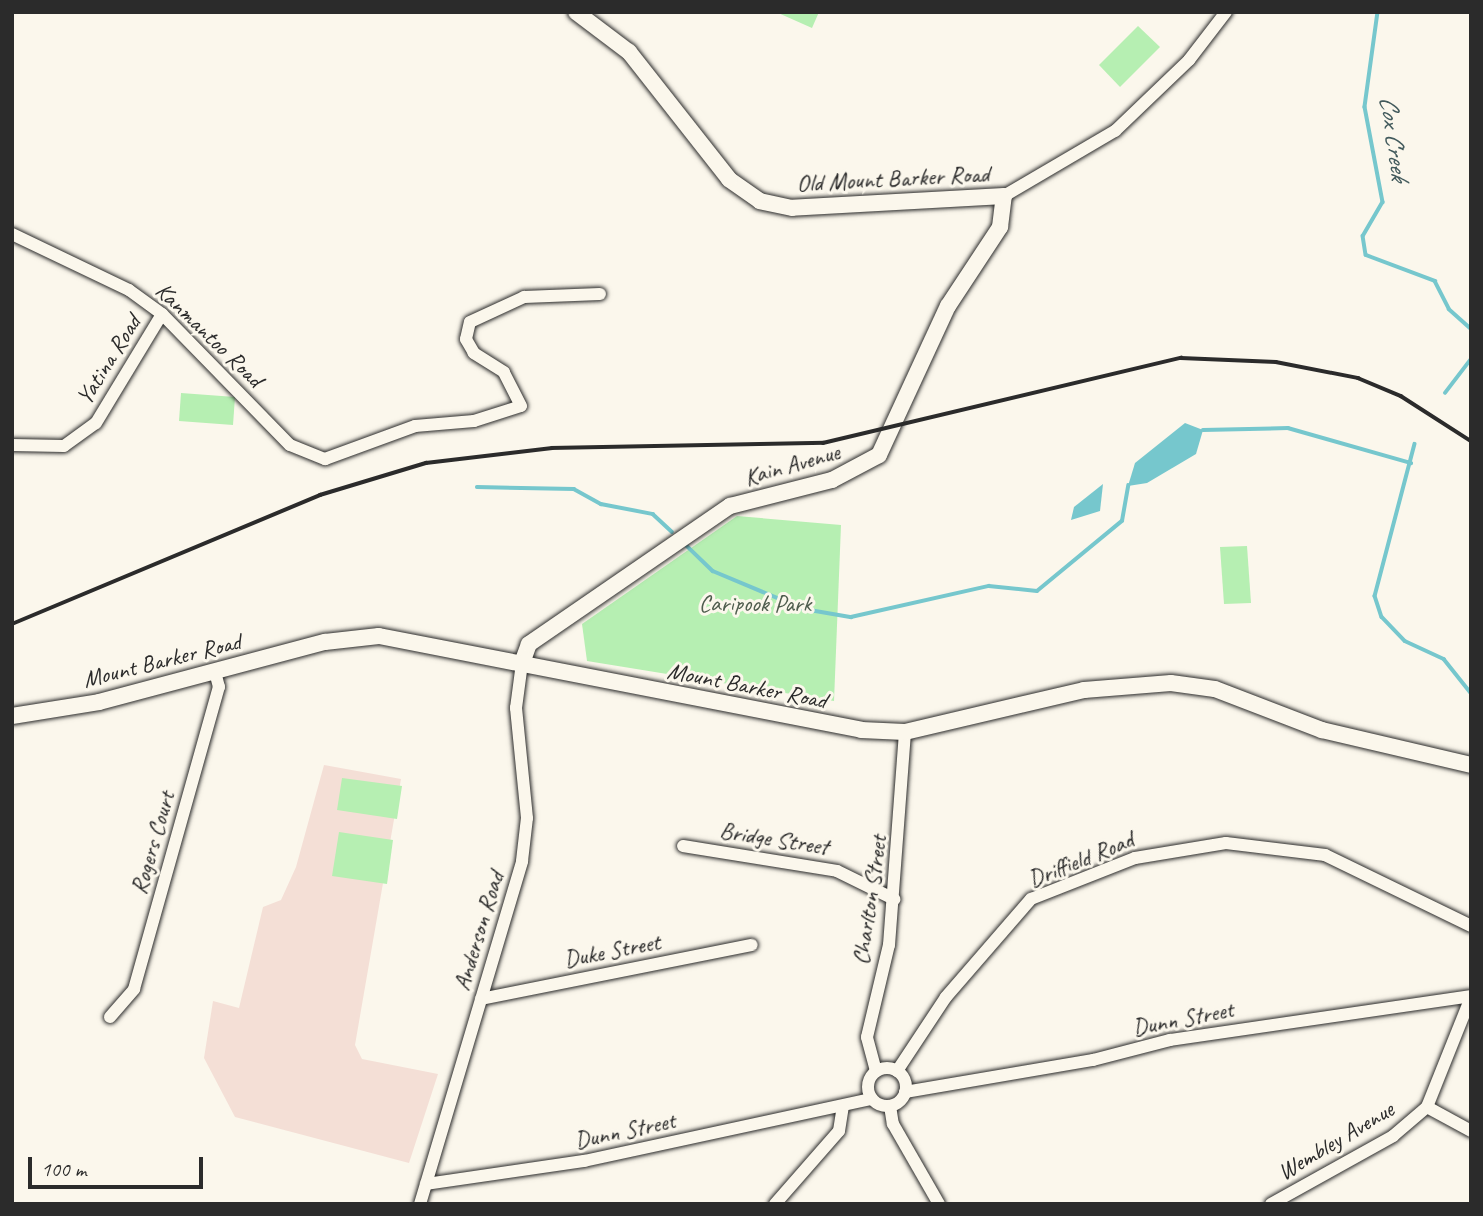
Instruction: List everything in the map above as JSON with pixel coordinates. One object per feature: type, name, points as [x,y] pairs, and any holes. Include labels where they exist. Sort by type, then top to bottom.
[{"type":"main road","name":"Old Mount Barker Road","points":[[576,12],[629,52],[729,179],[760,201],[792,208],[1004,196]]},
{"type":"main road","name":"Kain Avenue","points":[[522,663],[530,644],[730,506],[832,480],[879,455],[948,306],[1000,226],[1004,196]]},
{"type":"main road","name":"Mount Barker Road","points":[[12,716],[215,672],[325,642],[379,636],[522,663],[710,704],[905,732],[1084,690],[1171,683],[1215,689],[1322,730],[1471,765]]},
{"type":"street","name":"Old Mount Barker Road","points":[[1004,196],[1115,131],[1189,60],[1226,12]]},
{"type":"street","name":"Kanmantoo Road","points":[[12,234],[97,272],[162,314],[290,445],[325,459],[415,426],[474,421],[521,406],[504,372],[474,353],[466,339],[470,322],[524,297],[600,295]]},
{"type":"street","name":"Yatina Road","points":[[12,445],[64,446],[96,423],[162,314]]},
{"type":"street","name":"Anderson Road","points":[[420,1204],[522,860],[527,818],[516,708],[522,663]]},
{"type":"street","name":"Rogers Court","points":[[110,1017],[134,989],[219,687],[215,672]]},
{"type":"street","name":"Charlton Street","points":[[876,1072],[867,1037],[894,899],[905,732]]},
{"type":"street","name":"Driffield Road","points":[[897,1071],[946,998],[1031,899],[1135,858],[1226,843],[1325,855],[1471,926]]},
{"type":"street","name":"Bridge Street","points":[[683,846],[837,871],[894,899]]},
{"type":"street","name":"Duke Street","points":[[481,999],[752,944]]},
{"type":"street","name":"Dunn Street","points":[[905,1092],[1196,1036],[1471,996]]},
{"type":"street","name":"Wembley Avenue","points":[[1271,1204],[1393,1136],[1427,1107],[1471,996]]},
{"type":"street","points":[[897,1071],[905,1092],[890,1106],[871,1099],[867,1084],[876,1072],[897,1071]]},
{"type":"street","name":"Dunn Street","points":[[426,1184],[558,1166],[871,1099]]},
{"type":"street","points":[[890,1106],[893,1124],[939,1204]]},
{"type":"street","points":[[775,1204],[839,1131],[843,1107]]},
{"type":"street","points":[[1427,1107],[1471,1131]]},
{"type":"shaded area","points":[[324,765],[401,779],[355,1045],[362,1059],[438,1074],[409,1163],[235,1117],[204,1058],[213,1001],[239,1008],[263,907],[281,900],[296,867]]},
{"type":"green space","points":[[776,12],[819,12],[812,28]]},
{"type":"green space","points":[[1138,26],[1160,47],[1120,87],[1099,65]]},
{"type":"green space","points":[[181,393],[235,397],[233,425],[179,421]]},
{"type":"green space","name":"Caripook Park","points":[[737,516],[841,525],[834,701],[587,661],[582,624]]},
{"type":"green space","points":[[1247,546],[1251,603],[1224,604],[1220,547]]},
{"type":"green space","points":[[342,778],[402,786],[397,819],[337,810]]},
{"type":"green space","points":[[339,832],[393,840],[387,884],[332,876]]},
{"type":"water","points":[[1185,423],[1203,430],[1196,454],[1147,483],[1128,486],[1135,463]]},
{"type":"water","points":[[1103,484],[1100,511],[1071,520],[1074,507]]},
{"type":"waterway","name":"Cox Creek","points":[[1378,12],[1365,107],[1383,202],[1363,236],[1366,255],[1435,281],[1449,309],[1471,329]]},
{"type":"waterway","name":"Cox Creek","points":[[1445,393],[1471,359]]},
{"type":"waterway","points":[[1203,430],[1288,428],[1411,463]]},
{"type":"waterway","name":"Cox Creek","points":[[1415,444],[1375,596],[1382,617],[1405,641],[1444,659],[1471,693]]},
{"type":"waterway","points":[[687,546],[713,571],[804,609],[851,617],[989,586],[1037,591],[1122,521],[1128,486]]},
{"type":"waterway","points":[[477,487],[574,489],[601,504],[653,514],[672,532]]},
{"type":"railway","points":[[12,624],[320,495],[426,463],[552,448],[823,443],[1181,358],[1276,362],[1358,378],[1401,396],[1471,441]]}]
